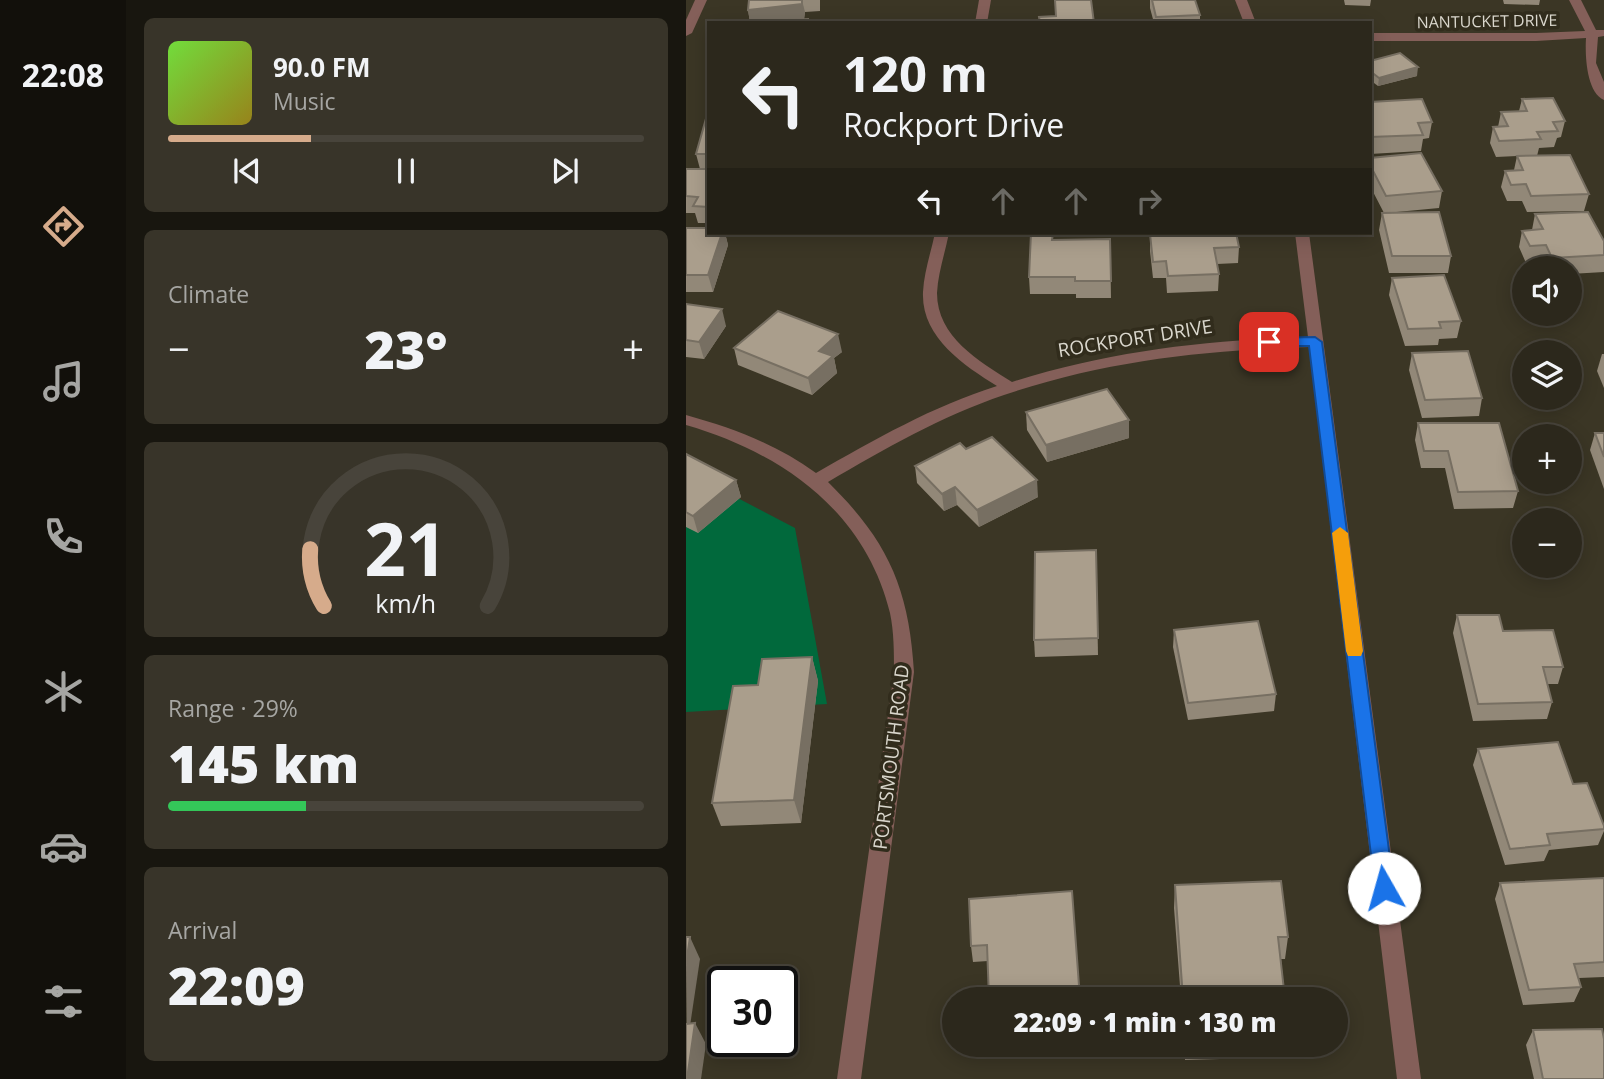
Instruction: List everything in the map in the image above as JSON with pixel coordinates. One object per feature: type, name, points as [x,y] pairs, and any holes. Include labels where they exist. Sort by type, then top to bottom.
[{"type":"street","points":[[686,33],[701,0]]},
{"type":"street","points":[[981,21],[985,0]]},
{"type":"street","points":[[1241,0],[1249,21]]},
{"type":"street","points":[[1575,0],[1598,34],[1590,63],[1604,96]]},
{"type":"street","name":"NANTUCKET DRIVE","points":[[1372,37],[1598,34]]},
{"type":"street","points":[[942,235],[930,298],[937,322],[951,343],[973,365],[1008,386]]},
{"type":"street","points":[[1302,235],[1409,1079]]},
{"type":"street","name":"ROCKPORT DRIVE","points":[[818,480],[873,446],[921,422],[1008,386],[1107,359],[1175,348],[1245,342],[1315,342]]},
{"type":"street","name":"PORTSMOUTH ROAD","points":[[686,420],[733,433],[767,449],[818,480],[863,529],[886,569],[900,615],[904,672],[849,1079]]},
{"type":"green space","points":[[686,471],[795,528],[827,704],[686,712]]},
{"type":"building","points":[[749,0],[802,0],[802,4],[748,10]]},
{"type":"building","points":[[1055,0],[1091,0],[1094,21],[1040,21],[1039,17],[1056,16]]},
{"type":"building","points":[[1152,0],[1195,0],[1200,15],[1156,17]]},
{"type":"building","points":[[808,19],[808,21],[767,21]]},
{"type":"building","points":[[1400,53],[1418,67],[1379,78],[1372,73],[1372,60]]},
{"type":"building","points":[[1553,98],[1565,121],[1553,122],[1558,131],[1537,132],[1541,139],[1499,141],[1493,127],[1508,126],[1501,112],[1527,111],[1522,99]]},
{"type":"building","points":[[1422,99],[1432,122],[1418,123],[1423,135],[1372,137],[1372,102]]},
{"type":"building","points":[[707,115],[707,154],[696,154]]},
{"type":"building","points":[[1421,153],[1442,191],[1386,196],[1372,169],[1372,158]]},
{"type":"building","points":[[1570,155],[1589,194],[1531,196],[1526,184],[1511,185],[1505,171],[1523,170],[1517,156]]},
{"type":"building","points":[[686,169],[707,169],[707,207],[693,206],[698,197],[686,196]]},
{"type":"building","points":[[1439,212],[1451,256],[1392,256],[1382,213]]},
{"type":"building","points":[[1588,212],[1604,241],[1604,255],[1551,256],[1546,245],[1530,246],[1522,231],[1543,229],[1535,214]]},
{"type":"building","points":[[686,228],[707,228],[707,235],[721,235],[708,275],[686,275]]},
{"type":"building","points":[[1031,235],[1053,235],[1052,240],[1110,239],[1111,281],[1075,281],[1075,277],[1029,277]]},
{"type":"building","points":[[1150,235],[1236,235],[1239,247],[1214,248],[1219,274],[1168,276],[1166,261],[1153,262]]},
{"type":"building","points":[[1444,275],[1461,321],[1439,322],[1441,328],[1408,329],[1392,278]]},
{"type":"building","points":[[686,304],[722,309],[699,342],[686,340]]},
{"type":"building","points":[[778,311],[838,334],[819,351],[833,356],[808,378],[734,348]]},
{"type":"building","points":[[1468,351],[1482,398],[1425,400],[1412,353]]},
{"type":"building","points":[[1107,389],[1129,420],[1046,445],[1026,412]]},
{"type":"building","points":[[1418,423],[1499,423],[1512,470],[1512,491],[1458,492],[1448,451],[1424,451]]},
{"type":"building","points":[[1595,433],[1604,433],[1604,457]]},
{"type":"building","points":[[992,437],[1037,480],[977,510],[955,487],[942,494],[915,466],[960,443],[966,449]]},
{"type":"building","points":[[686,454],[736,480],[693,516],[686,512]]},
{"type":"building","points":[[1096,550],[1098,638],[1034,640],[1035,552]]},
{"type":"building","points":[[1457,615],[1499,615],[1503,631],[1553,630],[1563,667],[1543,667],[1552,702],[1478,704]]},
{"type":"building","points":[[1258,621],[1276,694],[1188,703],[1174,630]]},
{"type":"building","points":[[812,657],[794,800],[712,803],[733,686],[758,685],[762,659]]},
{"type":"building","points":[[1558,742],[1573,784],[1587,783],[1604,829],[1547,834],[1550,845],[1510,849],[1478,749]]},
{"type":"building","points":[[1604,878],[1604,962],[1574,964],[1581,987],[1529,990],[1500,883]]},
{"type":"building","points":[[1281,881],[1288,937],[1278,937],[1284,987],[1182,987],[1175,885]]},
{"type":"building","points":[[1072,891],[1079,987],[989,987],[987,945],[971,946],[969,899]]},
{"type":"building","points":[[686,937],[690,937],[686,964]]},
{"type":"building","points":[[695,1023],[687,1079],[686,1079],[686,1024]]},
{"type":"building","points":[[1602,1029],[1604,1079],[1543,1079],[1533,1030]]},
{"type":"slow traffic","points":[[1340,533],[1354,651]]},
{"type":"route","points":[[1269,342],[1315,342],[1384,888]]}]
